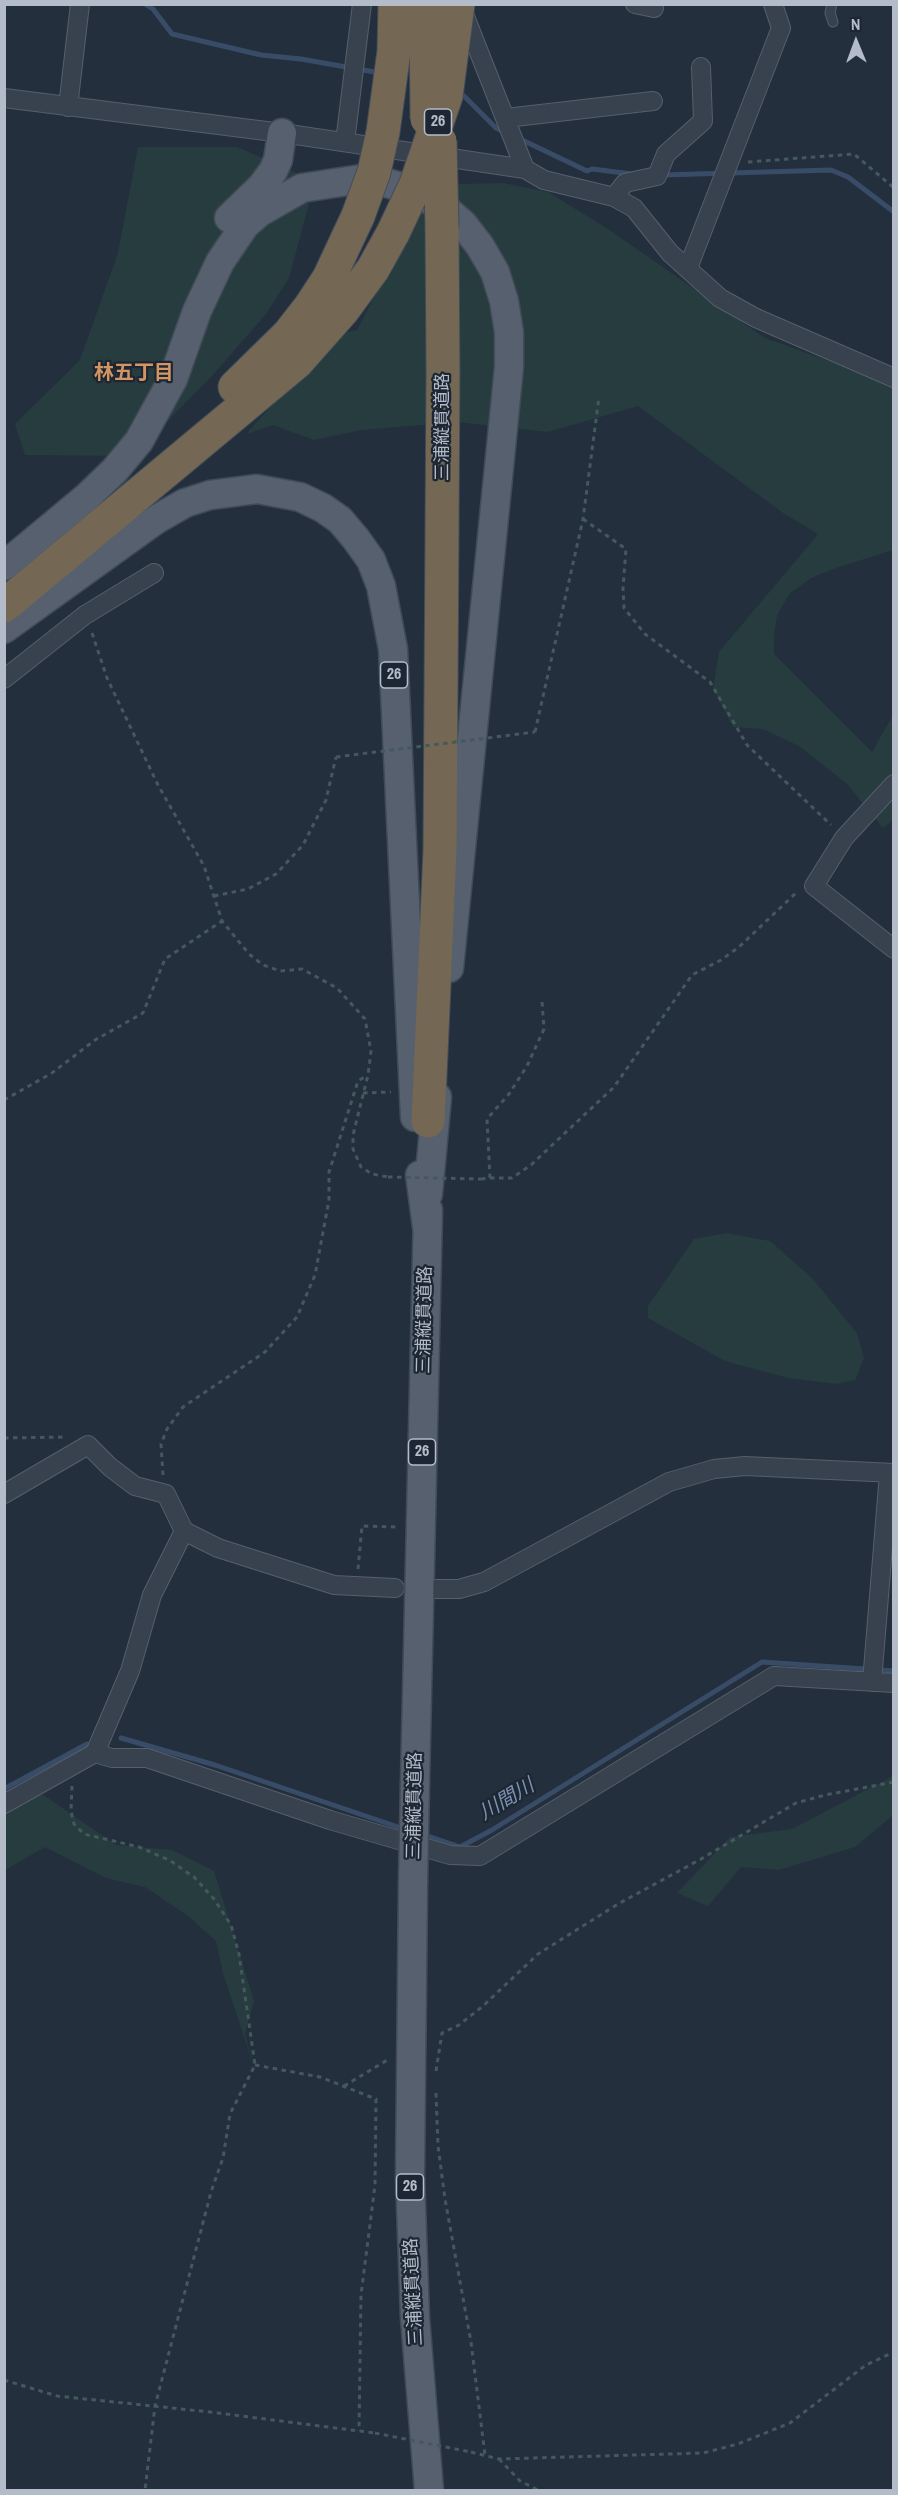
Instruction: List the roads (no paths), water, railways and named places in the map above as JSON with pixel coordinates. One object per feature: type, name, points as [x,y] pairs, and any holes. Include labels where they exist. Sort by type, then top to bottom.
[{"type":"highway","points":[[4,577],[211,409],[289,334],[329,278],[358,216],[374,172],[383,132],[394,51],[395,4]]},
{"type":"highway","name":"三浦縦貫道路","points":[[426,4],[443,372],[433,849],[425,1008],[428,1121]]},
{"type":"highway","name":"三浦縦貫道路","points":[[435,228],[436,4]]},
{"type":"highway","name":"26","points":[[4,606],[297,362],[343,310],[373,268],[393,233],[416,184],[446,96],[458,4]]},
{"type":"main road","points":[[197,311],[202,269],[214,239],[228,219],[262,186],[273,171],[278,160],[282,133]]},
{"type":"main road","points":[[4,566],[87,497],[115,470],[139,441],[172,379],[197,311],[220,262],[245,225],[260,212],[302,188],[361,179],[380,181],[401,187],[441,205],[463,224],[480,246],[495,272],[504,301],[509,332],[508,368],[428,1194]]},
{"type":"main road","name":"26","points":[[4,629],[157,519],[185,503],[210,495],[257,489],[300,497],[323,508],[340,520],[371,560],[381,586],[393,649],[417,1148],[427,1227]]},
{"type":"main road","name":"三浦縦貫道路","points":[[428,1121],[413,1883],[410,2188],[415,2318],[429,2490]]},
{"type":"street","points":[[68,107],[80,4]]},
{"type":"street","points":[[345,142],[362,4]]},
{"type":"street","points":[[458,4],[506,118],[525,170]]},
{"type":"street","points":[[635,4],[654,8]]},
{"type":"street","points":[[688,268],[781,28],[773,4]]},
{"type":"street","points":[[614,196],[625,183],[657,176],[666,154],[703,121],[700,68]]},
{"type":"street","points":[[4,98],[282,133],[525,170],[544,180],[614,196],[634,208],[670,253],[720,298],[756,318],[894,378]]},
{"type":"street","points":[[506,118],[653,101]]},
{"type":"street","points":[[4,679],[85,615],[154,573]]},
{"type":"street","points":[[894,784],[844,838],[814,885],[894,949]]},
{"type":"street","points":[[4,1494],[88,1445],[110,1467],[135,1486],[166,1494],[184,1531],[218,1548],[334,1584],[395,1588]]},
{"type":"street","points":[[436,1589],[459,1589],[484,1582],[669,1482],[714,1469],[745,1466],[891,1473],[872,1679]]},
{"type":"street","points":[[4,1804],[95,1753],[130,1671],[152,1595],[184,1531]]},
{"type":"street","points":[[95,1753],[112,1758],[147,1758],[330,1820],[450,1855],[480,1856],[774,1676],[872,1679],[894,1683]]},
{"type":"lane","points":[[832,4],[830,13],[833,22]]},
{"type":"waterway","points":[[145,4],[153,9],[172,34],[261,55],[301,59],[380,73]]},
{"type":"waterway","points":[[458,90],[496,128],[504,132]]},
{"type":"waterway","points":[[518,138],[587,171],[592,169],[632,174]]},
{"type":"waterway","points":[[663,175],[831,170],[848,177],[894,212]]},
{"type":"waterway","name":"川間川","points":[[422,1834],[460,1847],[492,1830],[762,1662],[894,1671]]},
{"type":"waterway","name":"川間川","points":[[121,1738],[215,1765],[404,1829]]},
{"type":"waterway","name":"川間川","points":[[4,1789],[87,1744]]},
{"type":"district","name":"林五丁目","points":[[134,374]]}]
